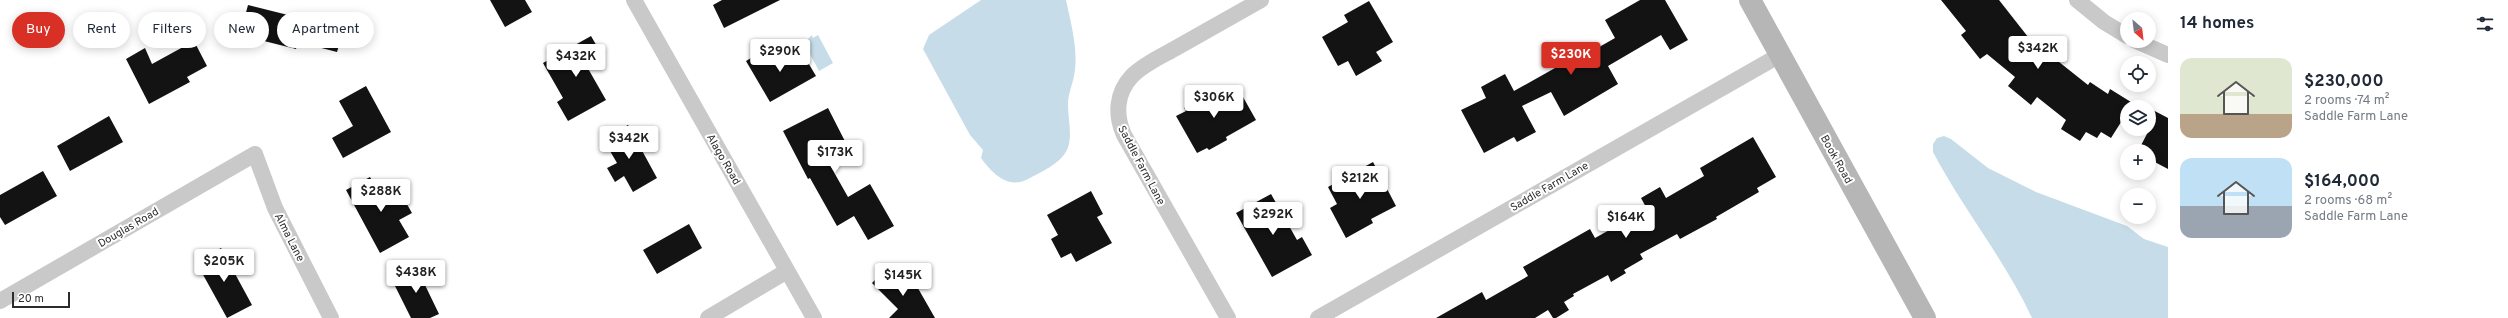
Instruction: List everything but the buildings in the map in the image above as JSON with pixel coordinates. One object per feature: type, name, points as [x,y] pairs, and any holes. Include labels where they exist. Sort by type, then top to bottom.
[{"type":"street","name":"Alago Road","points":[[634,0],[814,318]]},
{"type":"street","name":"Saddle Farm Lane","points":[[1228,318],[1124,135],[1118,120],[1119,100],[1125,86],[1142,67],[1261,0]]},
{"type":"street","name":"Book Road","points":[[1750,0],[1925,318]]},
{"type":"street","points":[[2077,0],[2104,22],[2120,32]]},
{"type":"street","points":[[2151,48],[2168,56]]},
{"type":"street","name":"Saddle Farm Lane","points":[[1318,318],[1780,55]]},
{"type":"street","name":"Douglas Road","points":[[0,301],[255,154]]},
{"type":"street","name":"Alma Lane","points":[[255,154],[275,208],[331,318]]},
{"type":"street","points":[[708,318],[787,271]]},
{"type":"water","points":[[981,0],[1066,0],[1070,18],[1076,57],[1074,76],[1068,101],[1070,134],[1069,145],[1064,155],[1050,167],[1021,182],[1007,181],[1001,178],[990,169],[981,158],[983,150],[970,135],[923,49],[929,35]]},
{"type":"water","points":[[812,35],[813,38],[818,35],[833,63],[819,71],[804,43]]},
{"type":"water","points":[[1944,136],[1951,139],[1988,168],[2036,192],[2127,226],[2144,239],[2168,247],[2168,318],[2032,318],[1997,255],[1957,194],[1933,152],[1933,144],[1937,138]]}]
